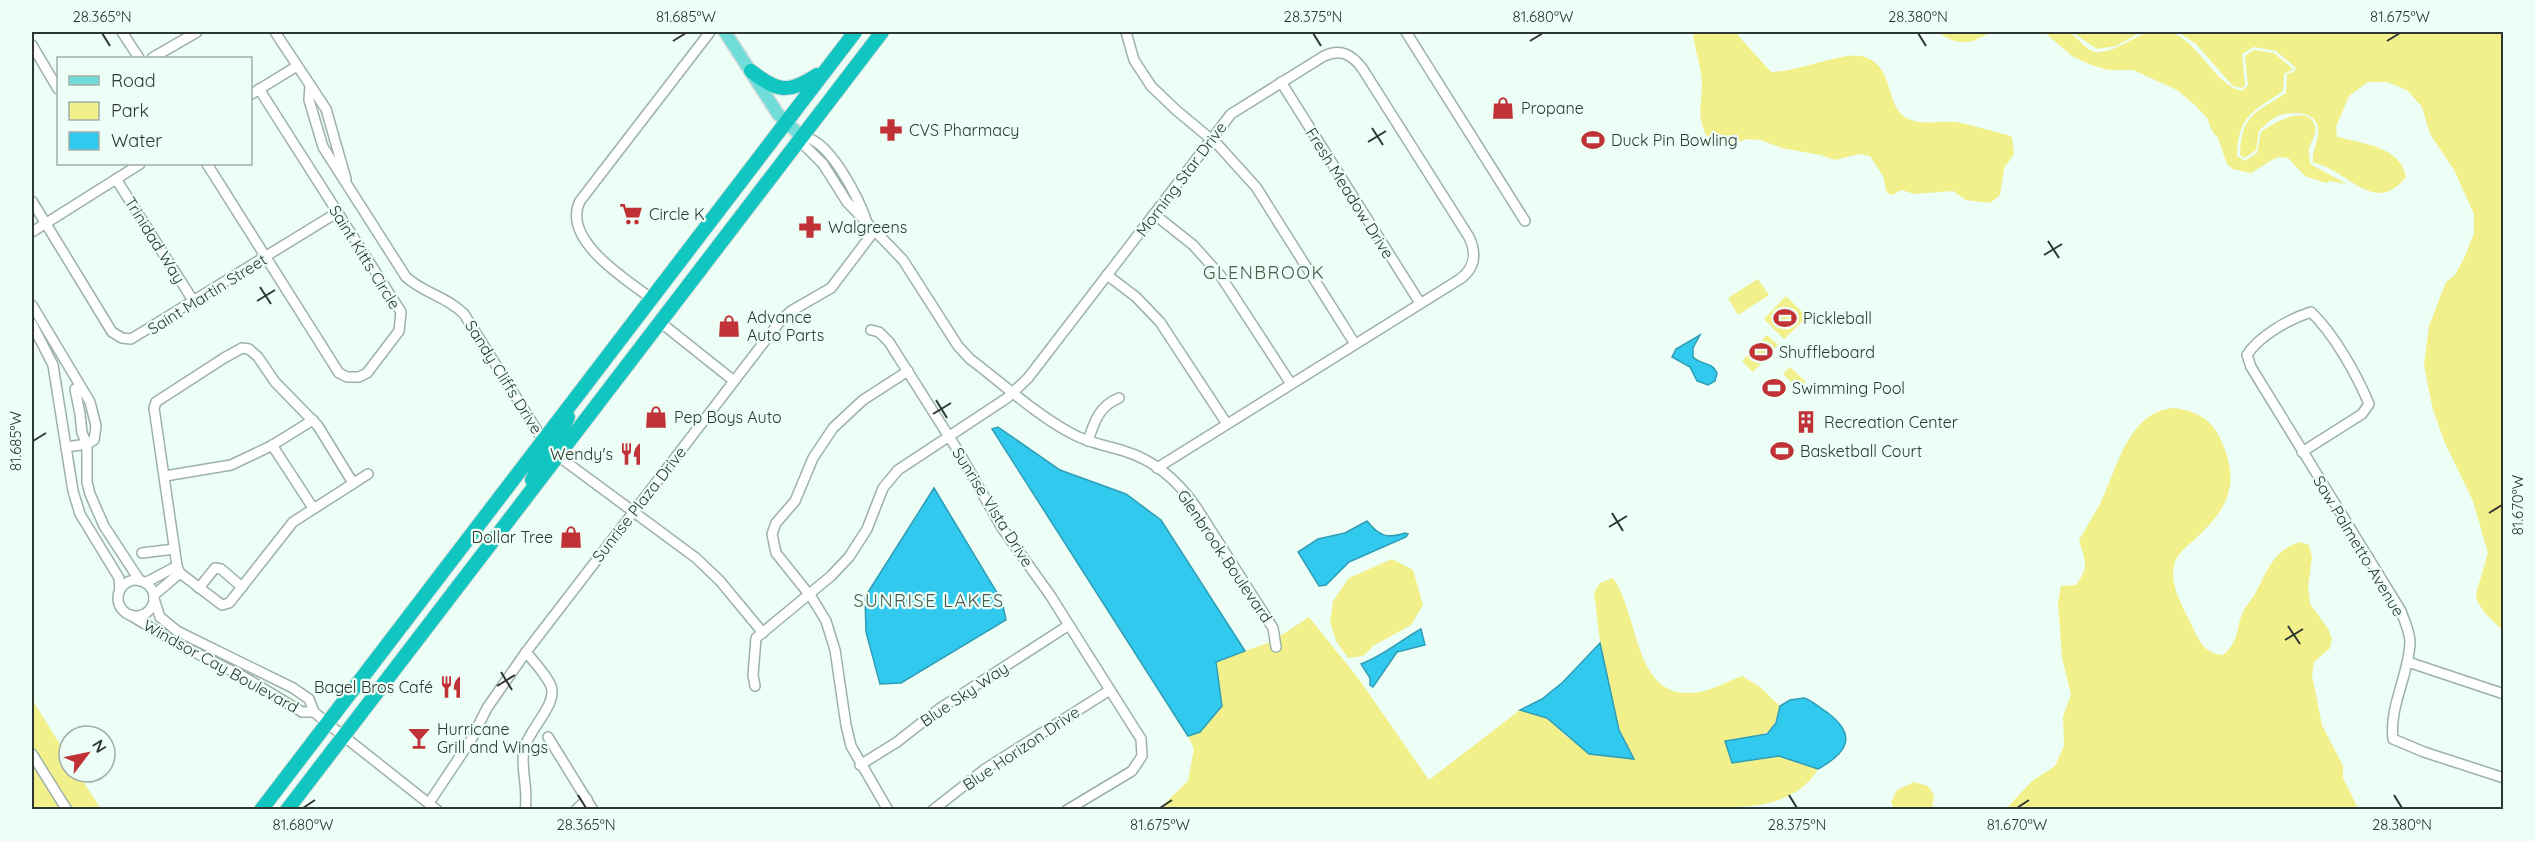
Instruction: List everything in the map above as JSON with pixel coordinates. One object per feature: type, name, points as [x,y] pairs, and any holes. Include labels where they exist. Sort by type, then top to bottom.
[{"type":"highway","points":[[261,810],[855,32]]},
{"type":"highway","points":[[287,810],[882,32]]},
{"type":"highway","points":[[751,71],[766,83],[784,89],[804,83],[827,69]]},
{"type":"highway","points":[[558,456],[556,443],[580,391]]},
{"type":"highway","points":[[519,506],[544,455],[543,440]]},
{"type":"main road","points":[[725,32],[786,123],[802,137]]},
{"type":"street","points":[[122,32],[138,57]]},
{"type":"street","points":[[154,57],[197,32]]},
{"type":"street","name":"Sandy Cliffs Drive","points":[[274,32],[326,109],[348,184]]},
{"type":"street","points":[[651,298],[602,260],[580,231],[575,214],[580,201],[710,32]]},
{"type":"street","points":[[1126,32],[1136,64],[1158,92],[1212,139],[1238,165],[1262,195],[1355,344]]},
{"type":"street","points":[[1406,32],[1525,221]]},
{"type":"street","points":[[32,45],[57,86]]},
{"type":"street","name":"Morning Star Drive","points":[[763,633],[837,570],[854,550],[867,529],[880,495],[893,475],[910,460],[1014,392],[1038,367],[1234,112],[1324,56],[1341,48],[1362,68],[1469,237],[1478,260],[1464,276],[1157,468]]},
{"type":"street","points":[[255,92],[297,66]]},
{"type":"street","name":"Fresh Meadow Drive","points":[[1281,82],[1420,303]]},
{"type":"street","name":"Sandy Cliffs Drive","points":[[310,85],[309,100],[323,147],[406,277],[417,287],[448,299],[464,314],[543,440]]},
{"type":"street","name":"Saint Kitts Circle","points":[[208,165],[339,373],[358,377],[367,373],[399,331],[401,312],[338,212],[255,92]]},
{"type":"street","points":[[317,133],[326,128],[333,128]]},
{"type":"street","name":"Glenbrook Boulevard","points":[[802,137],[805,146],[823,164],[847,202],[903,260],[962,350],[1060,428],[1088,441],[1132,454],[1157,468],[1178,484],[1196,507],[1273,628],[1276,647]]},
{"type":"street","points":[[32,232],[138,165]]},
{"type":"street","name":"Trinidad Way","points":[[116,179],[194,302]]},
{"type":"street","name":"Saint Martin Street","points":[[32,201],[112,332],[122,338],[131,339],[140,336],[338,212]]},
{"type":"street","points":[[1154,214],[1193,246],[1220,275],[1291,384]]},
{"type":"street","name":"Sunrise Plaza Drive","points":[[429,803],[471,740],[487,708],[526,652],[632,512],[786,315],[831,288],[875,230]]},
{"type":"street","points":[[1107,275],[1142,303],[1160,322],[1227,424]]},
{"type":"street","name":"Windsor Cay Boulevard","points":[[32,305],[78,388],[90,402],[96,426],[94,440],[87,444],[87,482],[94,505],[108,533],[154,597],[160,617],[167,624],[293,688],[309,699],[314,712],[437,810]]},
{"type":"street","name":"Saw Palmetto Avenue","points":[[2302,452],[2362,414],[2369,404],[2363,389],[2323,323],[2311,312],[2296,317],[2253,346],[2247,355],[2251,368],[2302,452],[2401,610],[2410,640],[2408,662],[2391,723],[2393,739],[2424,753],[2504,778]]},
{"type":"street","points":[[660,322],[734,381]]},
{"type":"street","name":"Windsor Cay Boulevard","points":[[32,324],[48,352],[58,394],[73,491],[80,514],[119,578],[121,607],[130,615],[220,666],[244,677],[302,712],[314,712]]},
{"type":"street","name":"Sunrise Vista Drive","points":[[871,330],[886,339],[908,371],[949,435],[998,521],[1141,739],[1142,756],[1132,771],[1067,810]]},
{"type":"street","points":[[353,483],[313,420],[275,382],[253,351],[242,348],[156,402],[154,408],[178,569],[222,605],[229,603],[293,522],[368,474]]},
{"type":"street","points":[[888,810],[860,765],[847,732],[833,642],[826,621],[809,593],[776,553],[772,540],[774,528],[795,501],[813,458],[833,428],[863,400],[908,371]]},
{"type":"street","points":[[58,394],[78,388]]},
{"type":"street","points":[[1088,441],[1100,412],[1106,405],[1119,398]]},
{"type":"street","points":[[165,476],[231,465],[272,445],[313,420]]},
{"type":"street","points":[[66,447],[87,444]]},
{"type":"street","points":[[272,445],[313,508]]},
{"type":"street","points":[[558,456],[708,569],[763,633],[756,638],[753,675],[755,686]]},
{"type":"street","points":[[142,553],[174,549]]},
{"type":"street","points":[[200,588],[215,568],[220,569],[242,587]]},
{"type":"street","points":[[120,590],[129,582],[143,582],[178,569]]},
{"type":"street","points":[[154,597],[178,569]]},
{"type":"street","name":"Windsor Cay Boulevard","points":[[130,615],[146,613],[154,597]]},
{"type":"street","name":"Blue Sky Way","points":[[860,765],[892,746],[945,704],[1069,626]]},
{"type":"street","points":[[525,810],[524,748],[541,716],[551,703],[552,696],[551,687],[526,652]]},
{"type":"street","points":[[220,666],[225,655]]},
{"type":"street","points":[[2408,662],[2504,694]]},
{"type":"street","name":"Blue Horizon Drive","points":[[933,810],[985,769],[1110,690]]},
{"type":"street","points":[[548,737],[593,810]]},
{"type":"street","points":[[32,754],[67,810]]},
{"type":"street","points":[[576,810],[587,799]]},
{"type":"green space","points":[[2059,30],[2067,32],[2088,49],[2097,52],[2107,51],[2146,33],[2166,30],[2185,40],[2224,82],[2241,91],[2248,86],[2245,56],[2254,50],[2274,53],[2293,69],[2284,74],[2283,91],[2256,110],[2244,123],[2240,132],[2237,156],[2245,161],[2257,153],[2261,132],[2273,124],[2298,115],[2305,116],[2311,119],[2315,126],[2315,135],[2309,149],[2310,164],[2347,184],[2329,181],[2326,183],[2305,176],[2288,158],[2279,157],[2251,173],[2233,169],[2227,164],[2218,138],[2212,131],[2207,118],[2177,90],[2133,70],[2108,70],[2089,64],[2072,56],[2044,32]]},
{"type":"green space","points":[[1693,32],[1735,32],[1771,72],[1843,57],[1861,56],[1872,60],[1884,75],[1898,110],[1905,117],[1923,122],[1959,123],[2012,137],[2014,154],[2004,168],[2000,195],[1990,203],[1966,200],[1953,191],[1915,194],[1901,190],[1893,195],[1887,193],[1883,176],[1870,156],[1859,154],[1835,160],[1782,148],[1760,140],[1748,139],[1734,143],[1709,139],[1704,131],[1700,115],[1702,83]]},
{"type":"green space","points":[[1938,32],[1991,32],[1977,39],[1958,42]]},
{"type":"green space","points":[[2072,32],[2141,32],[2116,46],[2097,49]]},
{"type":"green space","points":[[2178,32],[2503,32],[2503,631],[2484,612],[2477,601],[2476,594],[2488,553],[2473,501],[2444,441],[2432,406],[2424,365],[2429,326],[2446,282],[2455,275],[2465,256],[2474,233],[2474,214],[2454,170],[2430,134],[2422,107],[2407,90],[2387,82],[2368,82],[2349,96],[2336,127],[2337,137],[2379,148],[2397,159],[2406,177],[2396,187],[2386,192],[2376,193],[2366,190],[2313,162],[2318,126],[2311,117],[2305,114],[2284,114],[2270,121],[2259,131],[2256,150],[2245,158],[2240,155],[2243,131],[2247,123],[2252,116],[2286,93],[2287,74],[2294,72],[2296,68],[2276,51],[2254,47],[2242,54],[2245,86],[2241,88],[2233,86],[2196,44]]},
{"type":"green space","name":"Pickleball","points":[[1758,279],[1769,295],[1738,315],[1728,298]]},
{"type":"green space","name":"Pickleball","points":[[1786,296],[1807,317],[1784,339],[1764,319]]},
{"type":"green space","name":"Shuffleboard","points":[[1767,335],[1778,345],[1753,372],[1742,361]]},
{"type":"green space","points":[[1790,367],[1806,382],[1799,389],[1783,374]]},
{"type":"green space","points":[[2175,408],[2199,415],[2215,430],[2223,445],[2230,474],[2227,498],[2221,509],[2214,520],[2175,561],[2173,573],[2175,589],[2181,604],[2203,646],[2223,655],[2234,641],[2243,611],[2272,563],[2290,546],[2299,542],[2309,545],[2312,557],[2308,586],[2310,604],[2329,630],[2332,639],[2330,648],[2314,662],[2312,676],[2322,725],[2343,766],[2343,778],[2357,806],[2346,810],[2006,809],[2032,781],[2055,766],[2064,746],[2063,717],[2071,694],[2062,658],[2058,603],[2061,586],[2076,585],[2085,568],[2079,540],[2100,504],[2126,444],[2135,430],[2159,411]]},
{"type":"green space","points":[[1392,559],[1413,570],[1423,605],[1411,625],[1373,646],[1363,656],[1348,658],[1336,641],[1330,622],[1333,601],[1349,578]]},
{"type":"green space","points":[[1613,578],[1622,594],[1641,653],[1650,671],[1662,684],[1677,692],[1699,692],[1742,676],[1760,687],[1780,706],[1771,728],[1763,734],[1749,738],[1732,763],[1779,756],[1818,769],[1806,784],[1770,803],[1722,809],[1158,810],[1188,781],[1194,749],[1188,736],[1200,732],[1222,706],[1216,661],[1271,642],[1309,617],[1358,678],[1429,780],[1520,710],[1547,718],[1567,737],[1634,758],[1617,722],[1611,700],[1602,655],[1594,593],[1600,583]]},
{"type":"green space","points":[[32,699],[57,740],[57,784],[85,784],[101,809],[32,809]]},
{"type":"green space","points":[[1914,782],[1928,786],[1934,795],[1932,809],[1894,809],[1891,802],[1897,790]]},
{"type":"water","points":[[1700,335],[1693,348],[1693,357],[1715,369],[1717,373],[1715,381],[1708,385],[1697,381],[1690,367],[1672,357],[1676,349]]},
{"type":"water","points":[[998,427],[1060,470],[1126,494],[1161,520],[1245,651],[1216,662],[1222,706],[1200,732],[1188,736],[992,429]]},
{"type":"water","points":[[934,488],[1002,601],[1006,620],[901,683],[880,684],[866,632],[865,597]]},
{"type":"water","points":[[1367,521],[1375,530],[1384,535],[1408,534],[1406,537],[1349,562],[1326,585],[1319,586],[1298,552],[1318,539],[1345,533]]},
{"type":"water","points":[[1421,629],[1425,645],[1397,652],[1373,687],[1370,685],[1370,678],[1361,664]]},
{"type":"water","points":[[1600,643],[1619,730],[1634,759],[1589,754],[1547,718],[1520,710],[1542,699],[1563,682]]},
{"type":"water","points":[[1804,698],[1828,713],[1843,729],[1846,737],[1845,744],[1836,757],[1818,769],[1779,756],[1732,763],[1725,741],[1767,734],[1776,723],[1780,706],[1790,700]]},
{"type":"place","name":"Propane","points":[[1503,108]]},
{"type":"place","name":"CVS Pharmacy","points":[[891,130]]},
{"type":"place","name":"Duck Pin Bowling","points":[[1593,140]]},
{"type":"place","name":"Circle K","points":[[631,214]]},
{"type":"place","name":"Walgreens","points":[[810,227]]},
{"type":"place","name":"Pickleball","points":[[1785,318]]},
{"type":"place","name":"Advance Auto Parts","points":[[729,326]]},
{"type":"place","name":"Shuffleboard","points":[[1761,352]]},
{"type":"place","name":"Swimming Pool","points":[[1774,388]]},
{"type":"place","name":"Pep Boys Auto","points":[[656,417]]},
{"type":"place","name":"Recreation Center","points":[[1806,422]]},
{"type":"place","name":"Basketball Court","points":[[1782,451]]},
{"type":"place","name":"Wendy's","points":[[631,454]]},
{"type":"place","name":"Dollar Tree","points":[[571,537]]},
{"type":"place","name":"Bagel Bros Café","points":[[451,687]]},
{"type":"place","name":"Hurricane Grill and Wings","points":[[419,738]]},
{"type":"district","name":"GLENBROOK","points":[[1264,273]]},
{"type":"district","name":"SUNRISE LAKES","points":[[929,601]]}]
